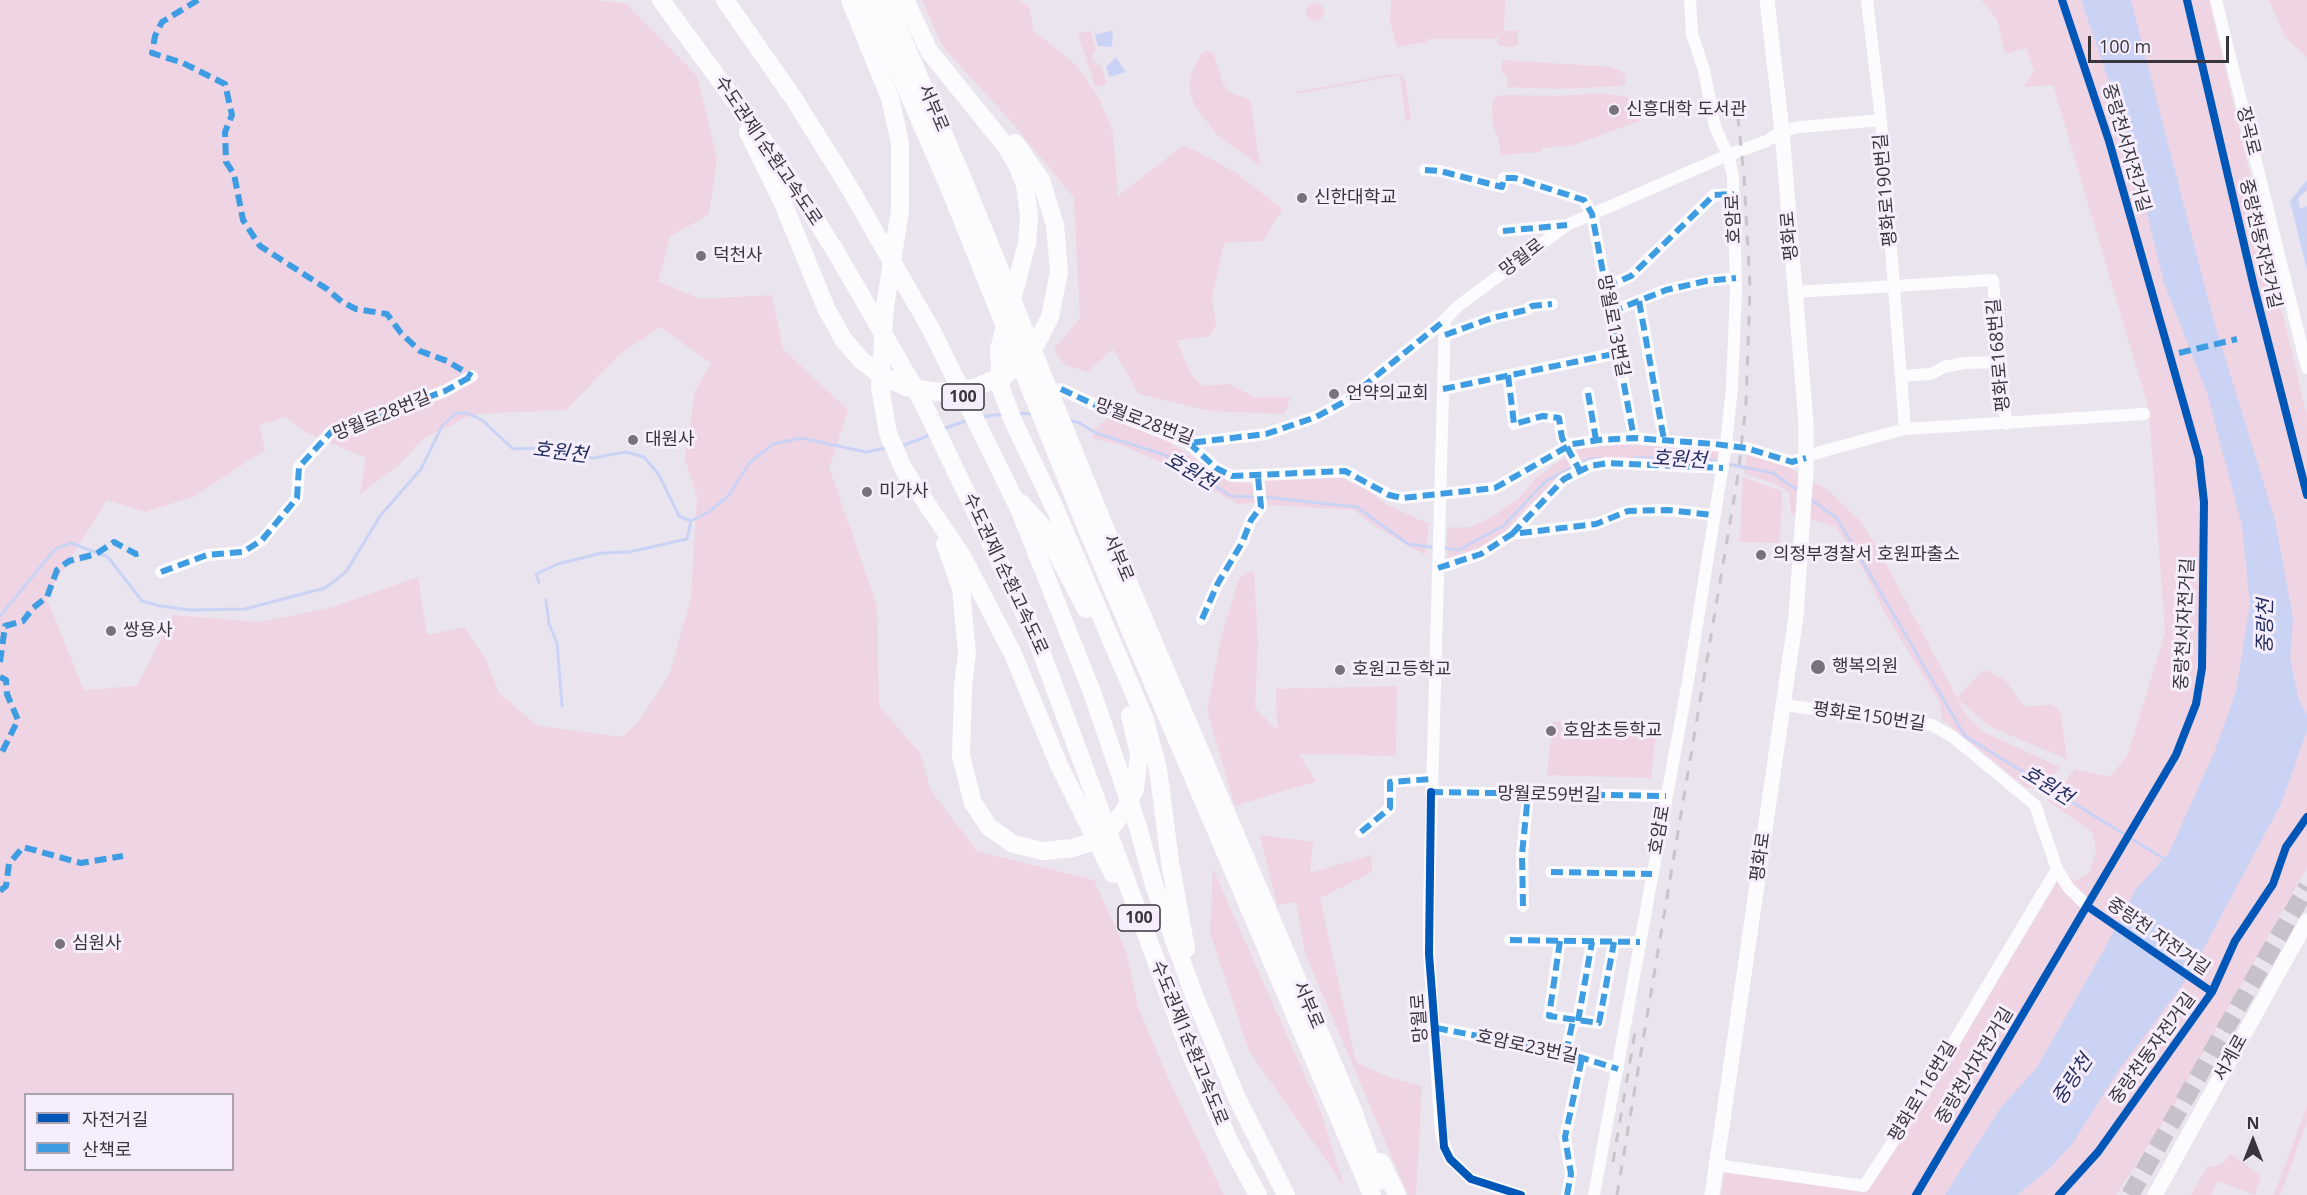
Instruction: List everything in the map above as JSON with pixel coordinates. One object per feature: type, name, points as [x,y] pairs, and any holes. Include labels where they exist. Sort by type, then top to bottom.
[{"type":"highway","name":"수도권제1순환고속도로","points":[[661,0],[777,159],[922,401],[1035,635],[1148,944],[1209,1097],[1258,1195]]},
{"type":"highway","name":"수도권제1순환고속도로","points":[[724,0],[794,99],[806,123],[846,182],[932,331],[1020,511],[1092,692],[1138,827],[1154,885],[1194,995],[1236,1096],[1286,1195]]},
{"type":"highway","points":[[850,0],[890,98],[897,121],[902,176],[898,225],[885,307],[880,387],[888,433],[904,470],[1013,654],[1058,763],[1148,944]]},
{"type":"highway","name":"서부로","points":[[868,0],[948,185],[1017,334]]},
{"type":"highway","name":"서부로","points":[[886,0],[1017,334],[1327,1095]]},
{"type":"highway","points":[[905,0],[929,51],[1005,145],[1020,171],[1027,192],[1029,216],[1022,268],[999,349],[1001,389],[1144,717],[1158,769],[1170,862],[1194,995]]},
{"type":"highway","points":[[729,91],[783,203],[826,308],[843,339],[872,369],[906,387],[930,391],[958,391],[980,387],[1006,374],[1031,351],[1046,328],[1054,304],[1059,272],[1056,225],[1041,180],[1018,147],[960,90]]},
{"type":"highway","points":[[950,546],[961,588],[968,654],[963,686],[961,756],[973,803],[990,827],[1013,844],[1043,851],[1073,848],[1095,842],[1112,827],[1136,789],[1139,754],[1133,722],[1090,618],[1043,527],[1006,486]]},
{"type":"highway","name":"서부로","points":[[1094,524],[1354,1113]]},
{"type":"highway","points":[[1327,1095],[1360,1195]]},
{"type":"highway","points":[[1327,1095],[1372,1195]]},
{"type":"highway","points":[[1354,1113],[1384,1195]]},
{"type":"highway","points":[[1354,1113],[1397,1195]]},
{"type":"main road","name":"평화로","points":[[1712,1195],[1797,616],[1806,465],[1806,423],[1782,131],[1767,0]]},
{"type":"main road","name":"서계로","points":[[2155,1195],[2307,921]]},
{"type":"street","name":"호암로","points":[[1594,1195],[1688,681],[1723,466],[1732,387],[1736,278],[1734,194],[1728,155],[1715,127],[1704,70],[1692,34],[1690,0]]},
{"type":"street","points":[[1867,0],[1881,120]]},
{"type":"street","name":"장곡로","points":[[2216,0],[2307,368]]},
{"type":"street","name":"평화로190번길","points":[[1782,131],[1800,127],[1881,120],[1905,429]]},
{"type":"street","name":"망월로","points":[[1445,320],[1457,307],[1567,225],[1728,155],[1767,141],[1782,131]]},
{"type":"street","points":[[1425,170],[1440,171],[1502,187],[1504,178],[1515,178],[1584,200],[1592,214]]},
{"type":"street","points":[[1606,287],[1631,276],[1714,195],[1734,194]]},
{"type":"street","name":"망월로13번길","points":[[1592,214],[1634,438]]},
{"type":"street","points":[[1503,231],[1567,225]]},
{"type":"street","points":[[1611,312],[1652,294],[1678,287],[1736,278]]},
{"type":"street","name":"평화로168번길","points":[[1795,292],[1993,280],[2006,424],[1905,429],[1820,452],[1806,465]]},
{"type":"street","points":[[1639,301],[1664,440]]},
{"type":"street","points":[[1445,335],[1492,318],[1526,310],[1532,306],[1552,304]]},
{"type":"street","points":[[1440,493],[1445,320]]},
{"type":"street","name":"망월로28번길","points":[[1061,389],[1110,412],[1189,443],[1266,434],[1316,417],[1344,402],[1445,320]]},
{"type":"street","points":[[1443,388],[1618,353]]},
{"type":"street","points":[[1901,376],[1931,374],[1944,367],[1965,363],[2000,362]]},
{"type":"street","points":[[1508,375],[1514,424],[1543,416],[1559,418],[1562,438],[1580,471]]},
{"type":"street","name":"망월로28번길","points":[[161,572],[207,555],[243,552],[262,540],[297,498],[299,467],[331,432],[445,391],[472,376]]},
{"type":"street","points":[[1588,393],[1596,440]]},
{"type":"street","points":[[2006,424],[2144,414]]},
{"type":"street","points":[[1189,443],[1205,459],[1224,472],[1258,477],[1339,471],[1352,474],[1395,497],[1495,488],[1567,446],[1596,440],[1634,438],[1746,447],[1806,465]]},
{"type":"street","points":[[1438,568],[1481,554],[1512,534],[1556,486],[1580,471],[1608,464],[1723,466]]},
{"type":"street","points":[[1202,619],[1218,583],[1242,543],[1251,520],[1261,507],[1258,477]]},
{"type":"street","name":"망월로","points":[[1440,493],[1429,954],[1436,1028],[1441,1127],[1447,1153],[1459,1170],[1471,1179],[1521,1195]]},
{"type":"street","points":[[1512,534],[1596,524],[1628,511],[1667,510],[1714,515]]},
{"type":"street","name":"평화로150번길","points":[[1784,705],[1932,725],[1953,737],[2035,805],[2057,868]]},
{"type":"street","name":"망월로59번길","points":[[1361,832],[1389,808],[1390,782],[1528,795],[1666,796]]},
{"type":"street","points":[[1523,906],[1522,854],[1528,795]]},
{"type":"street","points":[[2057,868],[2068,887],[2087,906]]},
{"type":"street","name":"평화로116번길","points":[[1716,1165],[1864,1186],[1908,1119],[2057,868]]},
{"type":"street","points":[[1551,872],[1652,874]]},
{"type":"street","points":[[1510,940],[1640,942]]},
{"type":"street","points":[[1560,941],[1549,1016],[1599,1023],[1614,942]]},
{"type":"street","points":[[1566,1053],[1592,942]]},
{"type":"street","name":"호암로23번길","points":[[1436,1028],[1566,1053],[1618,1069]]},
{"type":"street","points":[[1567,1195],[1570,1174],[1565,1137],[1582,1058]]},
{"type":"shaded area","points":[[0,0],[595,0],[626,4],[697,76],[717,159],[709,214],[670,237],[658,281],[700,299],[772,295],[783,349],[848,410],[829,468],[877,605],[879,706],[921,754],[930,789],[977,851],[1094,880],[1126,951],[1138,1007],[1169,1080],[1224,1195],[0,1195]],"holes":[[[660,327],[711,363],[695,391],[685,459],[697,497],[691,598],[669,676],[641,718],[623,737],[538,726],[499,693],[486,660],[464,627],[427,635],[418,577],[333,607],[260,622],[173,615],[137,686],[84,690],[46,597],[107,500],[145,512],[195,496],[265,450],[259,425],[286,417],[303,431],[366,458],[360,494],[399,465],[424,438],[474,414],[566,410],[619,355]]]},
{"type":"shaded area","points":[[922,0],[1020,0],[1029,7],[1034,31],[1075,64],[1099,98],[1113,133],[1118,196],[1184,145],[1235,172],[1282,209],[1263,241],[1224,243],[1212,297],[1216,325],[1209,336],[1177,341],[1190,373],[1203,386],[1230,384],[1253,397],[1291,397],[1284,414],[1210,411],[1139,394],[1113,349],[1087,372],[1064,364],[1054,349],[1080,318],[1074,198],[1014,125],[943,47]]},
{"type":"shaded area","points":[[1391,0],[1505,0],[1504,31],[1518,30],[1518,44],[1511,47],[1499,46],[1497,40],[1500,35],[1493,39],[1427,39],[1427,42],[1397,47],[1390,21]]},
{"type":"shaded area","points":[[1981,0],[2209,0],[2307,417],[2307,867],[2173,1107],[2116,1195],[1721,1195],[1725,1171],[1866,1192],[1954,1055],[2056,883],[2064,872],[2075,881],[2089,873],[2096,852],[2093,833],[2048,801],[2075,769],[2110,777],[2128,754],[2165,633],[2149,410],[2053,85],[2024,87],[2034,71],[2026,48],[2005,54],[1997,19]]},
{"type":"shaded area","points":[[2269,0],[2307,0],[2307,57],[2285,37]]},
{"type":"shaded area","points":[[1311,3],[1319,3],[1324,8],[1322,19],[1311,21],[1306,16],[1306,8]]},
{"type":"shaded area","points":[[1090,31],[1096,49],[1092,54],[1092,60],[1101,66],[1107,84],[1095,87],[1078,34]]},
{"type":"shaded area","points":[[1206,51],[1213,53],[1223,83],[1229,92],[1248,99],[1251,104],[1260,166],[1215,133],[1194,104],[1190,92],[1190,76],[1202,53]]},
{"type":"shaded area","points":[[1503,60],[1611,67],[1624,73],[1626,82],[1622,86],[1558,89],[1507,87],[1507,76],[1501,72]]},
{"type":"shaded area","points":[[1393,74],[1403,75],[1405,81],[1411,119],[1406,121],[1400,75],[1296,94],[1296,92]]},
{"type":"shaded area","points":[[1601,93],[1627,97],[1634,103],[1639,121],[1571,146],[1541,148],[1541,152],[1501,155],[1498,137],[1493,126],[1492,103],[1496,97]]},
{"type":"shaded area","points":[[1109,417],[1164,439],[1232,482],[1253,484],[1256,503],[1238,504],[1168,465],[1121,445],[1092,438],[1096,428]]},
{"type":"shaded area","points":[[1618,444],[1719,450],[1718,465],[1598,462],[1560,479],[1525,509],[1503,534],[1479,551],[1447,560],[1447,528],[1471,527],[1494,516],[1519,498],[1537,477],[1576,449]]},
{"type":"shaded area","points":[[1747,453],[1784,465],[1829,491],[1862,523],[1967,717],[1983,732],[2060,767],[2040,790],[2025,787],[1942,719],[1940,703],[1886,615],[1862,567],[1836,527],[1791,513],[1789,492],[1775,484],[1744,473]]},
{"type":"shaded area","points":[[1743,477],[1782,491],[1780,543],[1740,542]]},
{"type":"shaded area","points":[[1341,478],[1366,489],[1386,504],[1429,524],[1425,555],[1374,526],[1354,510],[1267,505],[1265,481]]},
{"type":"shaded area","points":[[1254,570],[1258,642],[1255,708],[1277,730],[1276,689],[1397,686],[1396,756],[1299,754],[1316,781],[1235,806],[1207,711],[1221,638],[1239,578]]},
{"type":"shaded area","points":[[1982,671],[1988,671],[2006,681],[2021,703],[2028,707],[2050,704],[2057,707],[2061,715],[2067,759],[1991,727],[1962,703],[1958,697]]},
{"type":"shaded area","points":[[1553,721],[1656,732],[1651,778],[1547,775]]},
{"type":"shaded area","points":[[1260,835],[1313,842],[1310,873],[1371,855],[1372,872],[1320,898],[1356,1062],[1388,1077],[1422,1086],[1416,1195],[1408,1195],[1305,953],[1296,902],[1277,905]]},
{"type":"shaded area","points":[[1213,869],[1321,1112],[1344,1186],[1249,1051],[1210,932]]},
{"type":"shaded area","points":[[2307,1106],[2307,1122],[2280,1195],[2274,1195]]},
{"type":"shaded area","points":[[2230,1154],[2261,1175],[2255,1195],[2217,1181],[2211,1195],[2191,1195],[2207,1167],[2221,1165]]},
{"type":"water","name":"중랑천","points":[[2081,0],[2131,0],[2213,318],[2275,520],[2293,618],[2290,658],[2299,700],[2307,715],[2307,730],[2282,802],[2189,976],[2116,1074],[2073,1143],[2049,1169],[2017,1195],[1945,1195],[1999,1110],[2037,1067],[2105,948],[2135,890],[2169,853],[2216,748],[2236,691],[2250,604],[2242,526],[2207,393],[2164,283],[2129,140]]},
{"type":"water","points":[[1113,30],[1112,47],[1098,46],[1095,35]]},
{"type":"water","points":[[1116,57],[1126,72],[1109,77],[1106,67]]},
{"type":"water","points":[[2307,180],[2307,190],[2298,198],[2300,209],[2307,206],[2307,270],[2290,201]]},
{"type":"waterway","name":"호원천","points":[[0,616],[55,549],[71,543],[108,557],[142,601],[160,606],[189,610],[245,609],[325,588],[346,572],[380,516],[421,469],[442,426],[456,413],[467,413],[482,420],[513,449],[539,448],[593,458],[626,452],[644,457],[659,475],[679,516],[691,521],[709,512],[729,495],[750,462],[773,444],[801,438],[866,452],[886,448]]},
{"type":"waterway","name":"호원천","points":[[1016,413],[1033,414]]},
{"type":"waterway","name":"호원천","points":[[980,417],[1003,414]]},
{"type":"waterway","name":"호원천","points":[[943,429],[968,420]]},
{"type":"waterway","name":"호원천","points":[[1069,421],[1078,422],[1096,433],[1165,455],[1231,496],[1257,497]]},
{"type":"waterway","name":"호원천","points":[[902,446],[932,434]]},
{"type":"waterway","name":"호원천","points":[[1634,458],[1696,458],[1720,462]]},
{"type":"waterway","name":"호원천","points":[[1581,463],[1590,459],[1601,459]]},
{"type":"waterway","name":"호원천","points":[[1727,464],[1773,473],[1800,492]]},
{"type":"waterway","name":"호원천","points":[[1443,548],[1459,550],[1503,526],[1547,480],[1575,466]]},
{"type":"waterway","name":"호원천","points":[[1264,497],[1357,507],[1408,544],[1437,548]]},
{"type":"waterway","name":"호원천","points":[[1810,499],[1837,518],[1965,736],[2166,860]]},
{"type":"waterway","points":[[539,582],[536,574],[558,564],[602,553],[629,552],[687,539],[691,521]]},
{"type":"waterway","points":[[546,600],[549,624],[557,643],[562,706]]},
{"type":"tunnel","points":[[2130,1195],[2307,887]]},
{"type":"railway","points":[[1617,1195],[1738,475],[1746,404],[1750,287],[1744,176],[1736,99]]},
{"type":"railway","points":[[1613,1162],[1635,1032]]},
{"type":"marked path","points":[[198,0],[162,22],[155,36],[152,53],[183,63],[225,84],[232,115],[225,132],[226,162],[234,174],[243,220],[260,246],[327,289],[342,302],[356,309],[387,314],[401,333],[420,351],[447,361],[472,376]]},
{"type":"marked path","points":[[1425,170],[1440,171],[1502,187],[1504,178],[1515,178],[1584,200],[1592,214],[1634,438]]},
{"type":"marked path","points":[[1606,287],[1631,276],[1714,195],[1734,194]]},
{"type":"marked path","points":[[1503,231],[1567,225]]},
{"type":"marked path","points":[[1611,312],[1666,290],[1706,281],[1736,278]]},
{"type":"marked path","points":[[1639,301],[1664,440]]},
{"type":"marked path","points":[[1445,335],[1492,318],[1526,310],[1532,306],[1552,304]]},
{"type":"marked path","points":[[1061,389],[1110,412],[1189,443],[1266,434],[1316,417],[1344,402],[1445,320]]},
{"type":"marked path","points":[[2179,353],[2237,339]]},
{"type":"marked path","points":[[1443,389],[1618,353]]},
{"type":"marked path","points":[[1508,375],[1514,424],[1543,416],[1559,418],[1562,438],[1580,471]]},
{"type":"marked path","points":[[161,572],[207,555],[243,552],[262,540],[297,498],[299,467],[331,432],[445,391],[472,376]]},
{"type":"marked path","points":[[1588,393],[1596,440]]},
{"type":"marked path","points":[[1189,443],[1216,468],[1232,476],[1345,471],[1389,495],[1402,498],[1495,488],[1572,444],[1599,440],[1634,438],[1715,444],[1746,448],[1792,462],[1806,458]]},
{"type":"marked path","points":[[1512,534],[1564,479],[1590,466],[1608,463],[1723,468]]},
{"type":"marked path","points":[[1202,619],[1218,583],[1242,543],[1251,520],[1261,507],[1258,477]]},
{"type":"marked path","points":[[1438,568],[1481,554],[1512,534],[1596,524],[1628,511],[1667,510],[1714,515]]},
{"type":"marked path","points":[[0,662],[5,626],[23,621],[33,608],[47,597],[57,570],[69,561],[96,554],[114,542],[136,554],[140,553]]},
{"type":"marked path","points":[[0,677],[6,680],[7,694],[18,720],[0,756]]},
{"type":"marked path","points":[[1361,832],[1390,808],[1390,782],[1432,779]]},
{"type":"marked path","points":[[1431,792],[1666,796]]},
{"type":"marked path","points":[[1523,906],[1522,854],[1528,795]]},
{"type":"marked path","points":[[0,891],[6,886],[9,864],[23,847],[81,863],[123,856]]},
{"type":"marked path","points":[[1551,872],[1652,874]]},
{"type":"marked path","points":[[1510,940],[1640,942]]},
{"type":"marked path","points":[[1560,941],[1549,1016],[1599,1023],[1614,942]]},
{"type":"marked path","points":[[1578,1021],[1592,942]]},
{"type":"marked path","points":[[1566,1053],[1573,1020]]},
{"type":"marked path","points":[[1436,1028],[1566,1053],[1618,1069]]},
{"type":"marked path","points":[[1567,1195],[1571,1174],[1565,1137],[1582,1058]]},
{"type":"cycle path","name":"중랑천서자전거길","points":[[1916,1195],[2176,755],[2196,704],[2202,668],[2204,502],[2199,458],[2109,141],[2062,0]]},
{"type":"cycle path","name":"중랑천동자전거길","points":[[2187,0],[2254,287],[2307,495]]},
{"type":"cycle path","points":[[1431,792],[1429,954],[1444,1147],[1450,1159],[1471,1179],[1521,1195]]},
{"type":"cycle path","name":"중랑천 자전거길","points":[[2059,1195],[2098,1152],[2212,992],[2235,941],[2273,884],[2286,847],[2307,817]]},
{"type":"cycle path","name":"중랑천 자전거길","points":[[2087,906],[2212,992]]},
{"type":"place","name":"신흥대학 도서관","points":[[1614,110]]},
{"type":"place","name":"신한대학교","points":[[1302,198]]},
{"type":"place","name":"덕천사","points":[[701,256]]},
{"type":"place","name":"언약의교회","points":[[1334,394]]},
{"type":"place","name":"대원사","points":[[633,440]]},
{"type":"place","name":"미가사","points":[[867,492]]},
{"type":"place","name":"의정부경찰서 호원파출소","points":[[1761,555]]},
{"type":"place","name":"쌍용사","points":[[111,631]]},
{"type":"place","name":"행복의원","points":[[1818,667]]},
{"type":"place","name":"호원고등학교","points":[[1340,670]]},
{"type":"place","name":"호암초등학교","points":[[1551,731]]},
{"type":"place","name":"심원사","points":[[60,944]]}]
